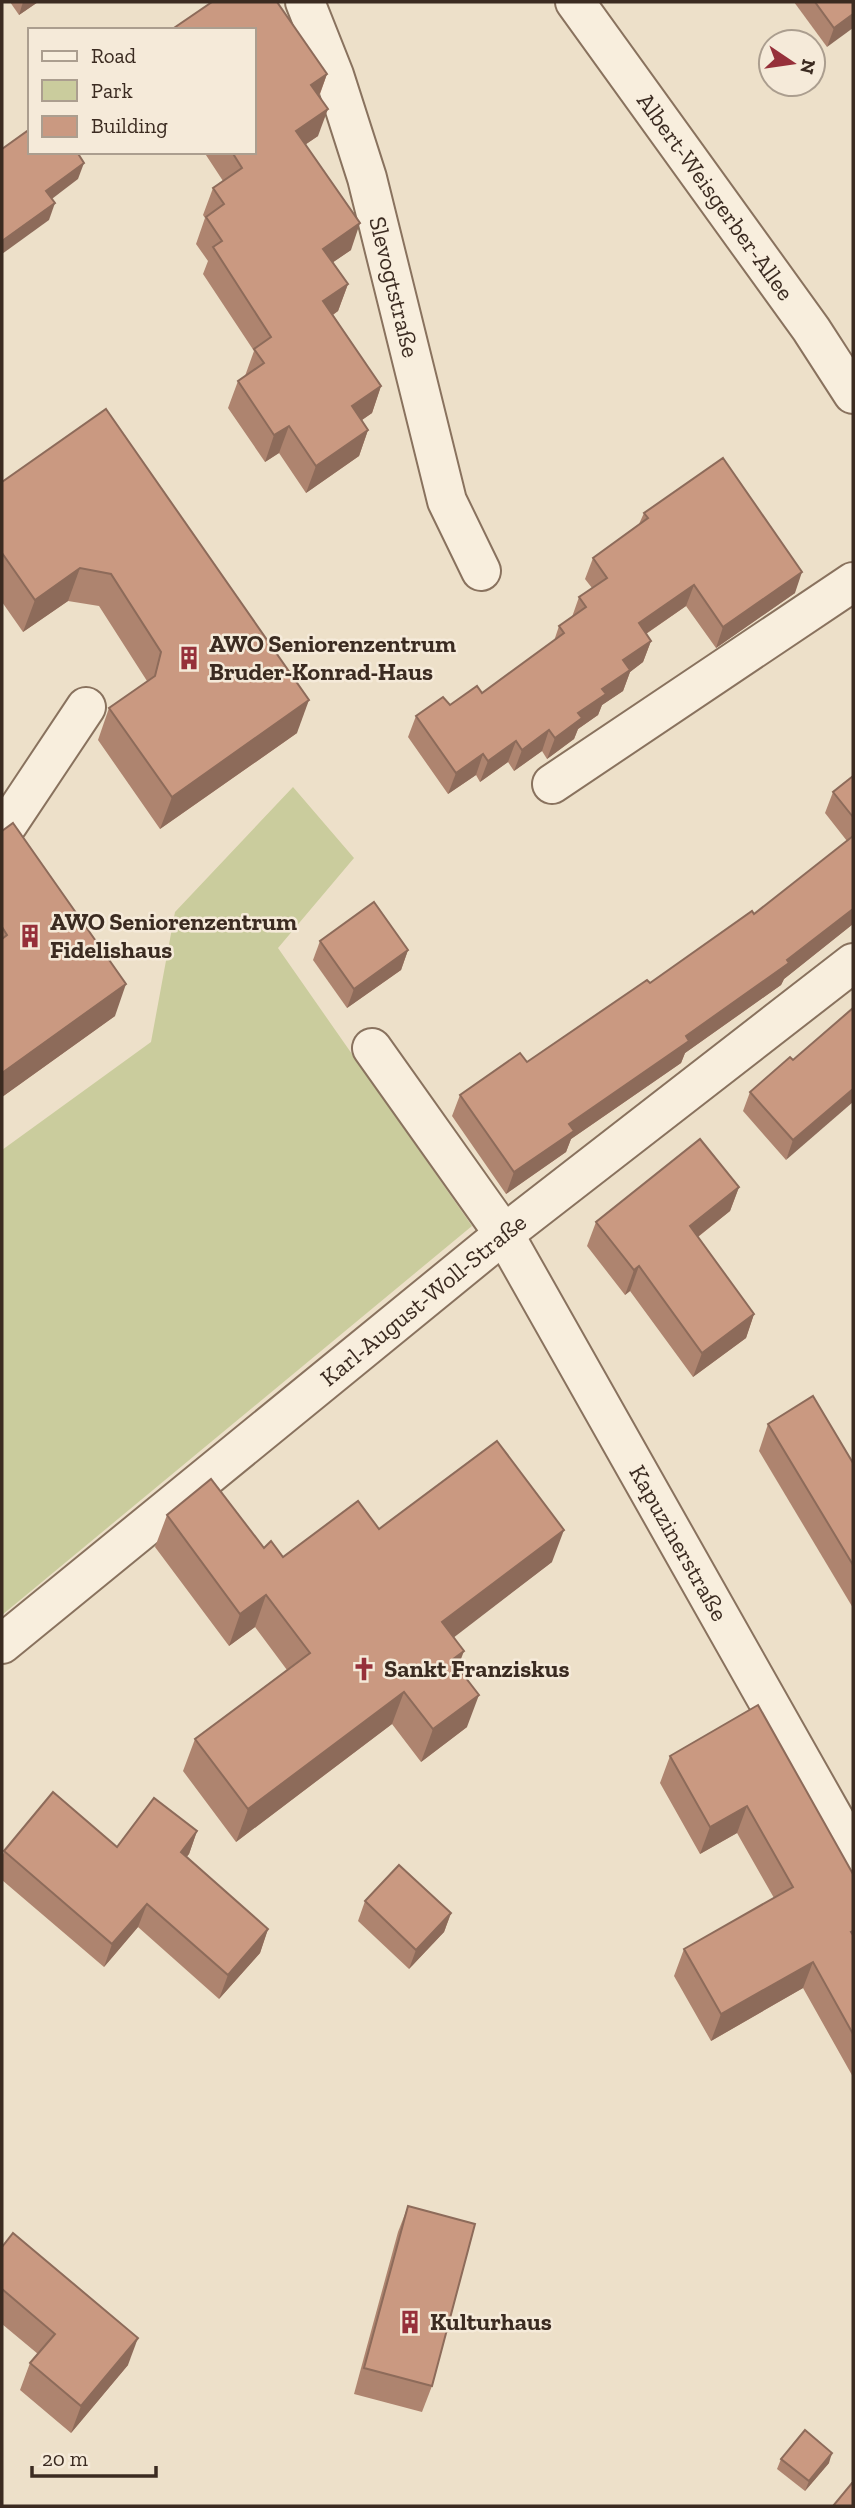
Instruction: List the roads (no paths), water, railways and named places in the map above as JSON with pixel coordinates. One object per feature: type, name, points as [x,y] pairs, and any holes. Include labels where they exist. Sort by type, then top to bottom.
[{"type":"street","name":"Slevogtstraße","points":[[305,2],[334,75],[367,178],[447,501],[481,571]]},
{"type":"street","name":"Albert-Weisgerber-Allee","points":[[575,2],[811,329],[853,394]]},
{"type":"street","points":[[552,784],[853,582]]},
{"type":"street","points":[[2,829],[9,824],[86,707]]},
{"type":"street","name":"Karl-August-Woll-Straße","points":[[2,1644],[504,1234],[853,963]]},
{"type":"street","name":"Kapuzinerstraße","points":[[372,1048],[504,1234],[853,1852]]},
{"type":"place","name":"AWO Seniorenzentrum Bruder-Konrad-Haus","points":[[189,658]]},
{"type":"place","name":"AWO Seniorenzentrum Fidelishaus","points":[[30,936]]},
{"type":"place","name":"Sankt Franziskus","points":[[364,1669]]},
{"type":"place","name":"Kulturhaus","points":[[410,2322]]}]
